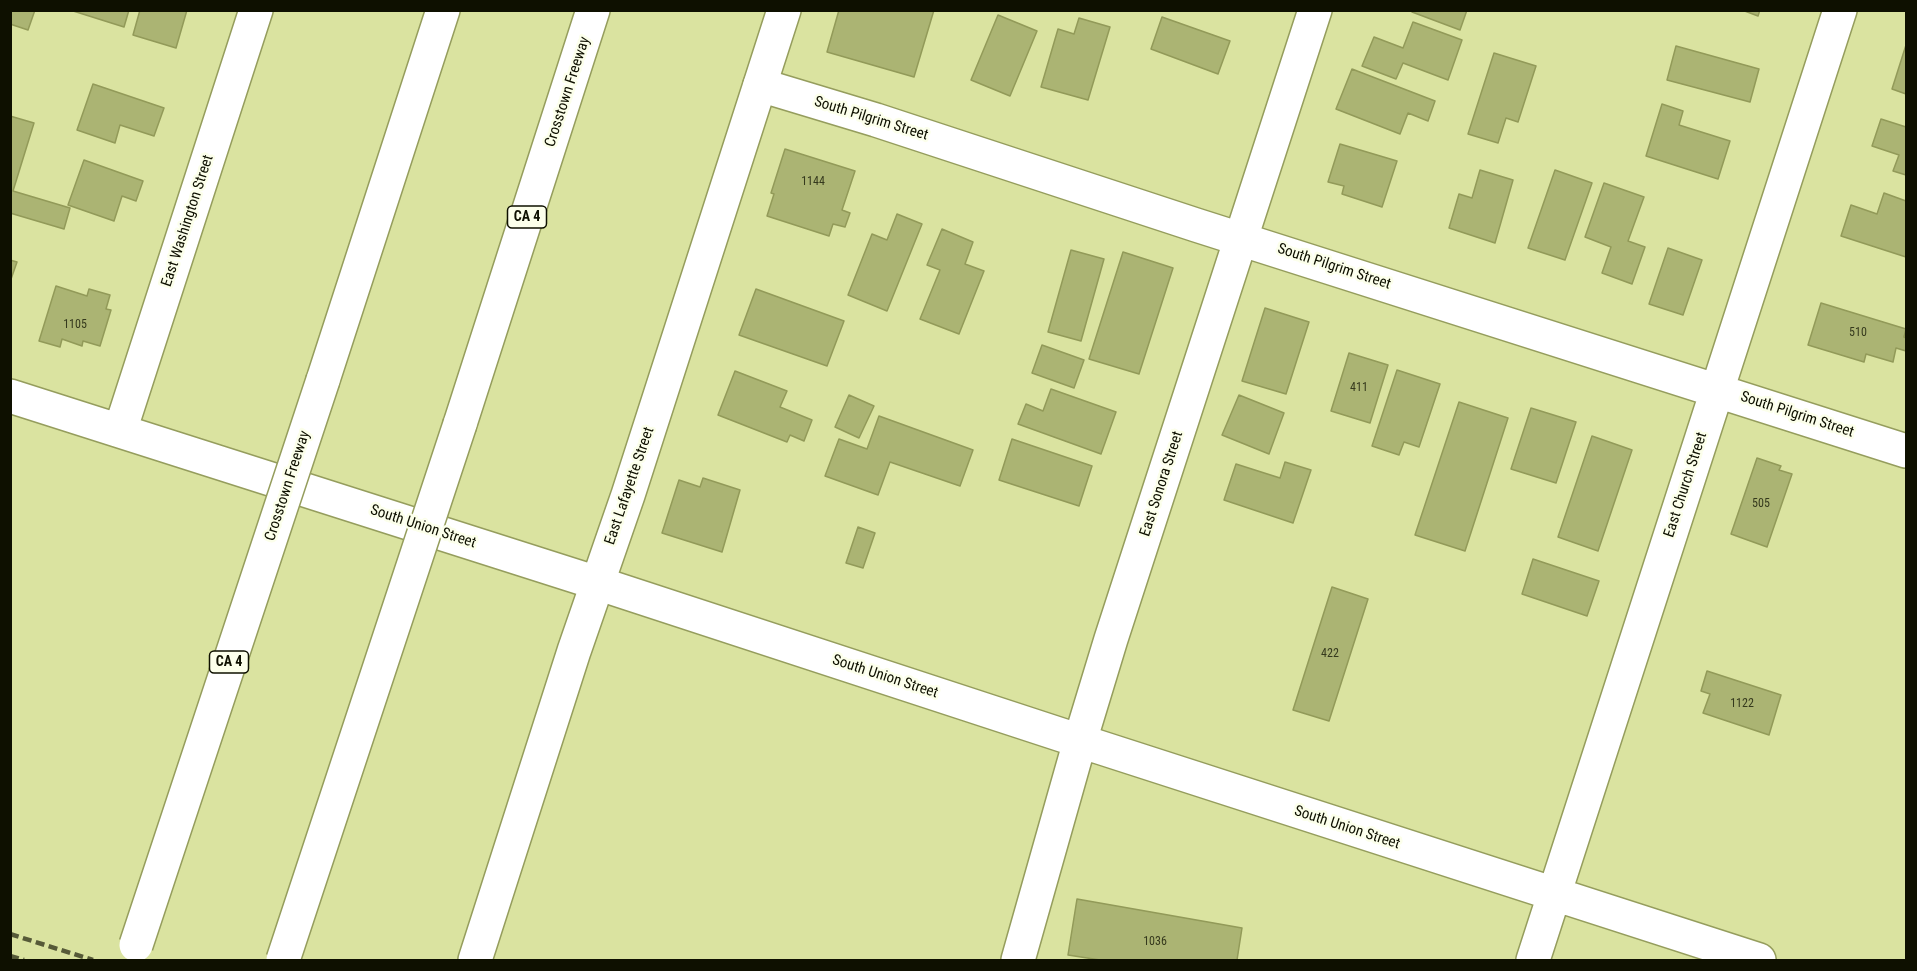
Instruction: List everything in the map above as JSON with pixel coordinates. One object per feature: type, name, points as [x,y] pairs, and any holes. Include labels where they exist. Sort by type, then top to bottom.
[{"type":"main road","name":"East Washington Street","points":[[120,431],[256,10]]},
{"type":"main road","name":"Crosstown Freeway","points":[[283,960],[460,424],[593,10]]},
{"type":"main road","points":[[582,49],[599,10]]},
{"type":"main road","name":"East Lafayette Street","points":[[475,960],[784,10]]},
{"type":"main road","name":"East Sonora Street","points":[[1018,960],[1111,639],[1315,10]]},
{"type":"main road","name":"East Church Street","points":[[1533,960],[1840,10]]},
{"type":"main road","name":"Crosstown Freeway","points":[[132,955],[440,17]]},
{"type":"main road","name":"South Pilgrim Street","points":[[760,85],[876,120],[1196,225],[1906,451]]},
{"type":"main road","name":"South Union Street","points":[[10,396],[597,583],[1759,960]]},
{"type":"building","points":[[10,10],[35,10],[28,30],[10,24]]},
{"type":"building","points":[[70,10],[129,10],[124,27]]},
{"type":"building","points":[[140,10],[187,10],[176,48],[133,35]]},
{"type":"building","points":[[839,10],[934,10],[914,77],[827,52]]},
{"type":"building","points":[[1412,10],[1467,10],[1460,30],[1412,12]]},
{"type":"building","points":[[1742,10],[1760,10],[1758,16]]},
{"type":"building","points":[[998,15],[1037,31],[1010,96],[971,80]]},
{"type":"building","points":[[1162,17],[1230,41],[1218,74],[1151,49]]},
{"type":"building","points":[[1079,18],[1110,27],[1088,100],[1041,87],[1058,29],[1074,34]]},
{"type":"building","points":[[1413,22],[1462,40],[1448,80],[1403,63],[1396,79],[1362,66],[1374,37],[1403,48]]},
{"type":"building","points":[[1906,45],[1906,94],[1892,89]]},
{"type":"building","points":[[1676,46],[1759,69],[1750,102],[1667,80]]},
{"type":"building","points":[[1494,53],[1536,66],[1518,122],[1506,118],[1498,143],[1468,134]]},
{"type":"building","points":[[1352,69],[1435,101],[1428,121],[1408,113],[1400,134],[1336,109]]},
{"type":"building","points":[[93,84],[164,108],[154,136],[120,125],[115,143],[77,130]]},
{"type":"building","points":[[1662,104],[1683,111],[1679,125],[1730,141],[1718,179],[1646,156]]},
{"type":"building","points":[[10,116],[34,123],[13,191],[70,208],[64,229],[10,213]]},
{"type":"building","points":[[1881,119],[1906,127],[1906,175],[1893,171],[1899,155],[1872,146]]},
{"type":"building","points":[[1340,144],[1397,161],[1382,207],[1342,194],[1344,186],[1328,182]]},
{"type":"building","points":[[785,149],[855,171],[842,210],[850,213],[845,227],[833,224],[829,236],[767,216],[774,194],[771,193]]},
{"type":"building","points":[[84,160],[143,181],[136,201],[122,196],[114,221],[68,205]]},
{"type":"building","points":[[1480,170],[1513,180],[1495,243],[1449,228],[1459,194],[1472,198]]},
{"type":"building","points":[[1555,170],[1592,183],[1565,260],[1528,248]]},
{"type":"building","points":[[1604,183],[1644,197],[1628,241],[1645,247],[1632,284],[1602,273],[1611,247],[1585,237]]},
{"type":"building","points":[[1884,193],[1906,201],[1906,257],[1841,236],[1851,205],[1877,214]]},
{"type":"building","points":[[897,214],[922,224],[887,311],[848,295],[872,234],[887,240]]},
{"type":"building","points":[[942,229],[973,242],[965,264],[984,271],[959,334],[920,319],[940,270],[927,265]]},
{"type":"building","points":[[1668,248],[1702,260],[1683,315],[1649,304]]},
{"type":"building","points":[[1071,250],[1104,259],[1081,341],[1048,332]]},
{"type":"building","points":[[1123,252],[1173,268],[1139,374],[1089,359]]},
{"type":"building","points":[[10,260],[17,262],[10,282]]},
{"type":"building","points":[[56,286],[87,296],[89,289],[110,295],[106,309],[111,310],[100,346],[83,341],[82,346],[62,339],[60,347],[39,341]]},
{"type":"building","points":[[756,289],[844,321],[827,366],[739,335]]},
{"type":"building","points":[[1821,303],[1906,329],[1904,337],[1906,338],[1906,351],[1896,348],[1893,362],[1866,354],[1864,362],[1808,345]]},
{"type":"building","points":[[1265,308],[1309,322],[1286,394],[1242,381]]},
{"type":"building","points":[[1042,345],[1084,360],[1074,388],[1032,373]]},
{"type":"building","points":[[1349,353],[1388,365],[1370,423],[1331,411]]},
{"type":"building","points":[[1397,370],[1440,384],[1419,447],[1404,442],[1399,455],[1372,446]]},
{"type":"building","points":[[735,371],[787,391],[780,407],[812,420],[804,441],[790,435],[787,442],[718,415]]},
{"type":"building","points":[[1051,389],[1116,412],[1101,454],[1018,424],[1026,404],[1043,411]]},
{"type":"building","points":[[849,395],[874,406],[859,438],[835,427]]},
{"type":"building","points":[[1239,395],[1284,413],[1269,454],[1222,435]]},
{"type":"building","points":[[1459,402],[1508,418],[1465,551],[1415,535]]},
{"type":"building","points":[[1531,408],[1576,422],[1556,483],[1511,469]]},
{"type":"building","points":[[879,416],[973,450],[960,486],[890,462],[878,495],[825,476],[839,439],[867,449]]},
{"type":"building","points":[[1592,436],[1632,450],[1598,551],[1558,537]]},
{"type":"building","points":[[1012,439],[1092,466],[1079,506],[999,480]]},
{"type":"building","points":[[1757,458],[1781,466],[1779,470],[1792,474],[1767,547],[1731,534]]},
{"type":"building","points":[[1285,462],[1311,470],[1293,523],[1224,500],[1236,464],[1280,478]]},
{"type":"building","points":[[703,478],[740,490],[722,552],[662,533],[679,480],[700,487]]},
{"type":"building","points":[[858,527],[875,533],[863,568],[846,563]]},
{"type":"building","points":[[1533,559],[1599,581],[1587,616],[1522,594]]},
{"type":"building","points":[[1332,587],[1368,599],[1329,721],[1293,710]]},
{"type":"building","points":[[1707,671],[1781,695],[1769,735],[1703,713],[1710,694],[1701,691]]},
{"type":"building","points":[[1077,899],[1242,928],[1237,960],[1100,960],[1068,955]]},
{"type":"railway","points":[[10,934],[93,960]]},
{"type":"railway","points":[[10,956],[24,960]]}]
